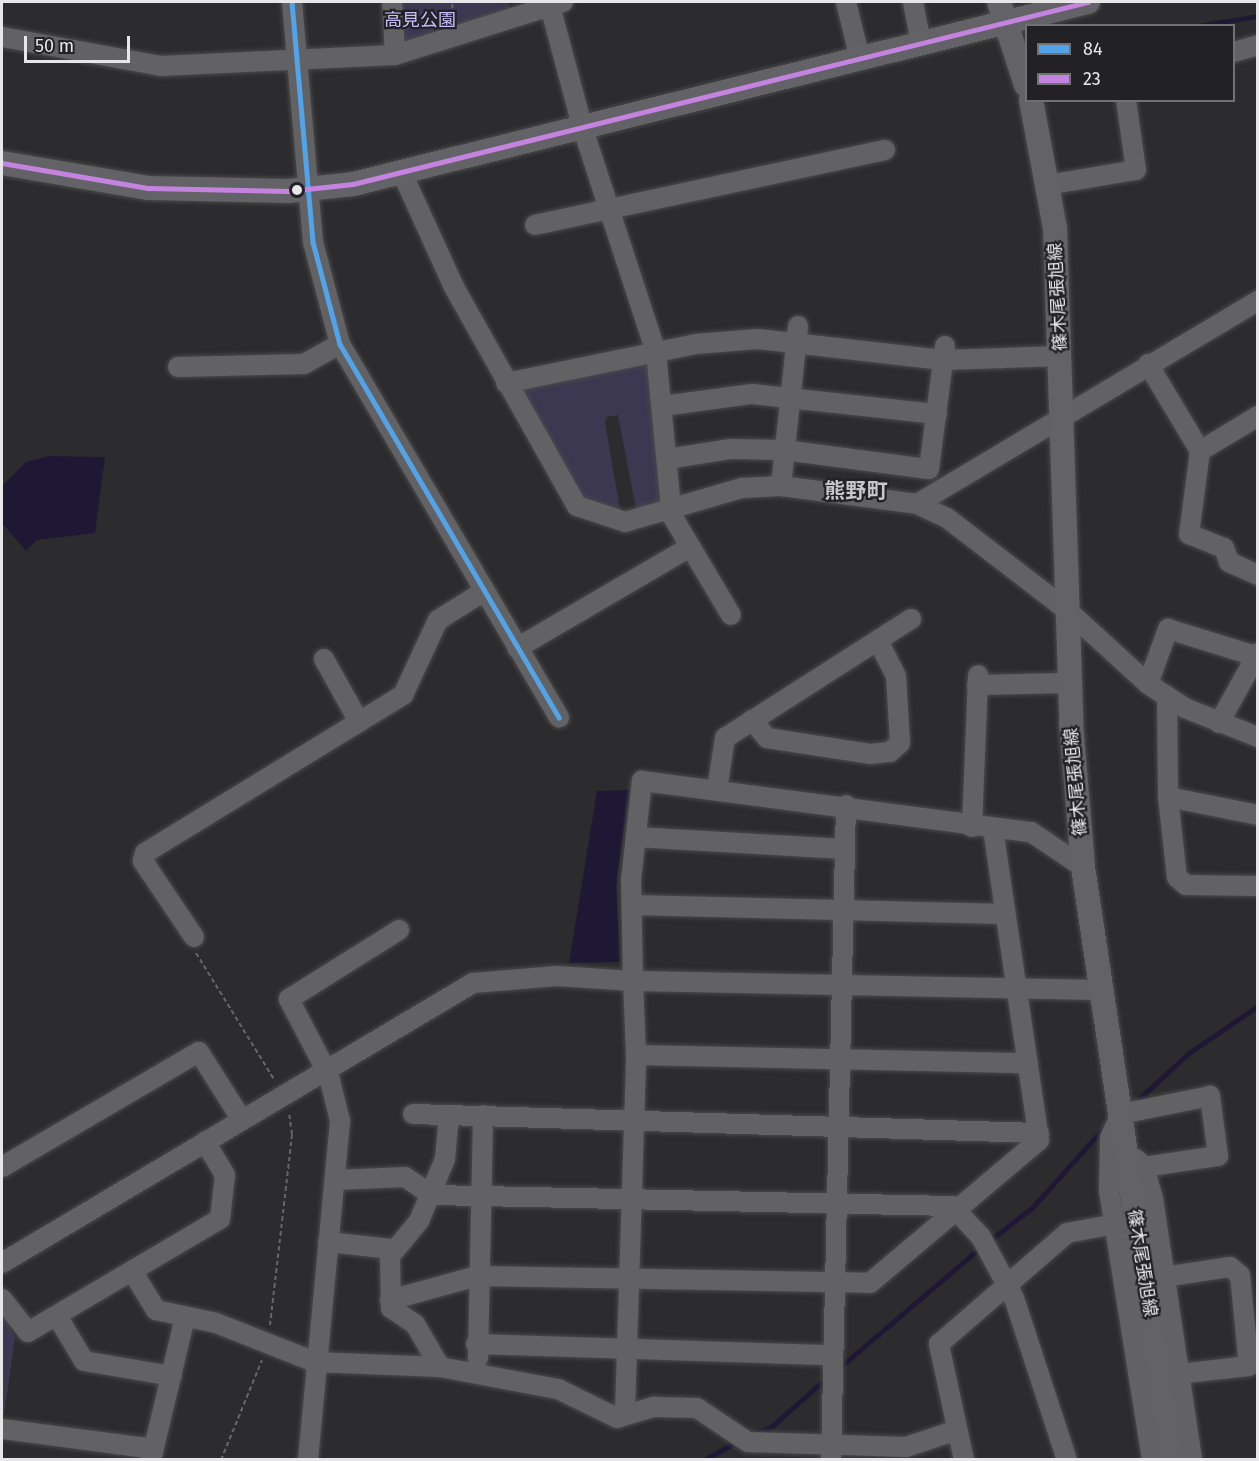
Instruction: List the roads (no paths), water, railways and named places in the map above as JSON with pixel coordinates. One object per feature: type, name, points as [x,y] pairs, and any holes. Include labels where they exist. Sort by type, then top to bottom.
[{"type":"main road","points":[[2,163],[149,188],[308,190],[403,175],[860,59],[921,43],[1004,12],[1088,2]]},
{"type":"main road","points":[[1004,12],[1025,82]]},
{"type":"main road","name":"篠木尾張旭線","points":[[1031,102],[1047,185],[1061,356],[1070,683],[1083,867],[1121,1114],[1136,1159],[1131,1192],[1172,1460]]},
{"type":"street","points":[[292,2],[308,190],[319,281],[340,344],[483,592],[559,717]]},
{"type":"street","points":[[392,2],[395,55]]},
{"type":"street","points":[[846,2],[860,59]]},
{"type":"street","points":[[913,2],[921,43]]},
{"type":"street","points":[[2,37],[161,66],[298,61],[395,55],[557,4],[583,129],[656,352],[663,406],[670,508],[690,547],[731,615]]},
{"type":"street","points":[[1235,51],[1257,45]]},
{"type":"street","points":[[1047,185],[1136,170],[1126,102]]},
{"type":"street","points":[[535,225],[885,150]]},
{"type":"street","points":[[403,175],[506,383],[577,506],[615,522],[742,488],[781,486],[917,504],[947,518],[1067,610],[1148,684],[1219,723],[1257,736]]},
{"type":"street","points":[[917,504],[1063,413],[1257,301]]},
{"type":"street","points":[[506,383],[656,352],[798,334],[944,353],[1061,356]]},
{"type":"street","points":[[781,486],[798,334]]},
{"type":"street","points":[[178,367],[304,364],[340,344]]},
{"type":"street","points":[[667,459],[731,449],[784,450],[929,469],[944,353]]},
{"type":"street","points":[[1148,364],[1200,451],[1189,534],[1224,548],[1229,562],[1257,575]]},
{"type":"street","points":[[663,406],[741,395],[791,396],[937,414]]},
{"type":"street","points":[[1200,451],[1257,416]]},
{"type":"street","points":[[517,648],[690,547]]},
{"type":"street","points":[[192,940],[143,861],[144,853],[403,695],[438,620],[483,592]]},
{"type":"street","points":[[717,790],[725,738],[911,619]]},
{"type":"street","points":[[1148,684],[1168,629],[1256,655],[1219,723]]},
{"type":"street","points":[[752,720],[767,738],[870,754],[890,752],[900,743],[896,676],[878,641]]},
{"type":"street","points":[[324,659],[359,722]]},
{"type":"street","points":[[972,827],[977,680],[1070,683]]},
{"type":"street","points":[[1167,696],[1168,798],[1177,877],[1186,885],[1257,886]]},
{"type":"street","points":[[625,1412],[627,1198],[636,1055],[632,905],[642,781],[846,806],[993,830],[1031,832],[1083,867]]},
{"type":"street","points":[[1168,798],[1257,814]]},
{"type":"street","points":[[831,1451],[844,909],[843,849],[846,806]]},
{"type":"street","points":[[390,1300],[477,1276],[870,1283],[1039,1140],[993,830]]},
{"type":"street","points":[[636,837],[843,849]]},
{"type":"street","points":[[632,905],[1005,914]]},
{"type":"street","points":[[308,1460],[336,1180],[339,1100],[289,999],[399,930]]},
{"type":"street","points":[[2,1263],[473,982],[557,976],[633,981],[1102,990]]},
{"type":"street","points":[[2,1167],[199,1052],[242,1120]]},
{"type":"street","points":[[636,1055],[1028,1063]]},
{"type":"street","points":[[1152,1460],[1115,1224],[1110,1138],[1121,1114],[1210,1096],[1218,1156],[1136,1159],[1164,1277],[1192,1460]]},
{"type":"street","points":[[413,1114],[1039,1133]]},
{"type":"street","points":[[440,1367],[415,1323],[391,1308],[390,1300],[392,1250],[419,1221],[449,1145],[448,1115]]},
{"type":"street","points":[[479,1372],[476,1344],[477,1276],[483,1115]]},
{"type":"street","points":[[2,1299],[24,1331],[57,1316],[220,1219],[225,1175],[205,1142]]},
{"type":"street","points":[[336,1180],[405,1177],[430,1193],[836,1202],[958,1210],[985,1244],[1008,1286],[1067,1460]]},
{"type":"street","points":[[964,1460],[939,1344],[1067,1233],[1115,1224]]},
{"type":"street","points":[[328,1242],[392,1250]]},
{"type":"street","points":[[1164,1277],[1230,1267],[1240,1275],[1248,1366],[1179,1374]]},
{"type":"street","points":[[132,1271],[156,1310],[216,1323],[317,1362],[440,1367],[479,1372],[558,1389],[617,1418],[625,1412],[697,1408],[744,1438],[831,1451],[906,1453],[957,1430]]},
{"type":"street","points":[[57,1316],[84,1361],[172,1376]]},
{"type":"street","points":[[2,1429],[153,1454],[185,1317]]},
{"type":"street","points":[[476,1344],[625,1350],[832,1367]]},
{"type":"waterway","points":[[1210,24],[1258,16]]},
{"type":"waterway","points":[[1140,1098],[1189,1053],[1258,1006]]},
{"type":"waterway","points":[[990,1240],[1032,1208],[1102,1130]]},
{"type":"waterway","points":[[839,1368],[981,1247]]},
{"type":"waterway","points":[[751,1434],[771,1427],[828,1377]]},
{"type":"waterway","points":[[704,1460],[736,1442]]},
{"type":"district","name":"熊野町","points":[[856,491]]},
{"type":"park label","name":"高見公園","points":[[420,20]]}]
